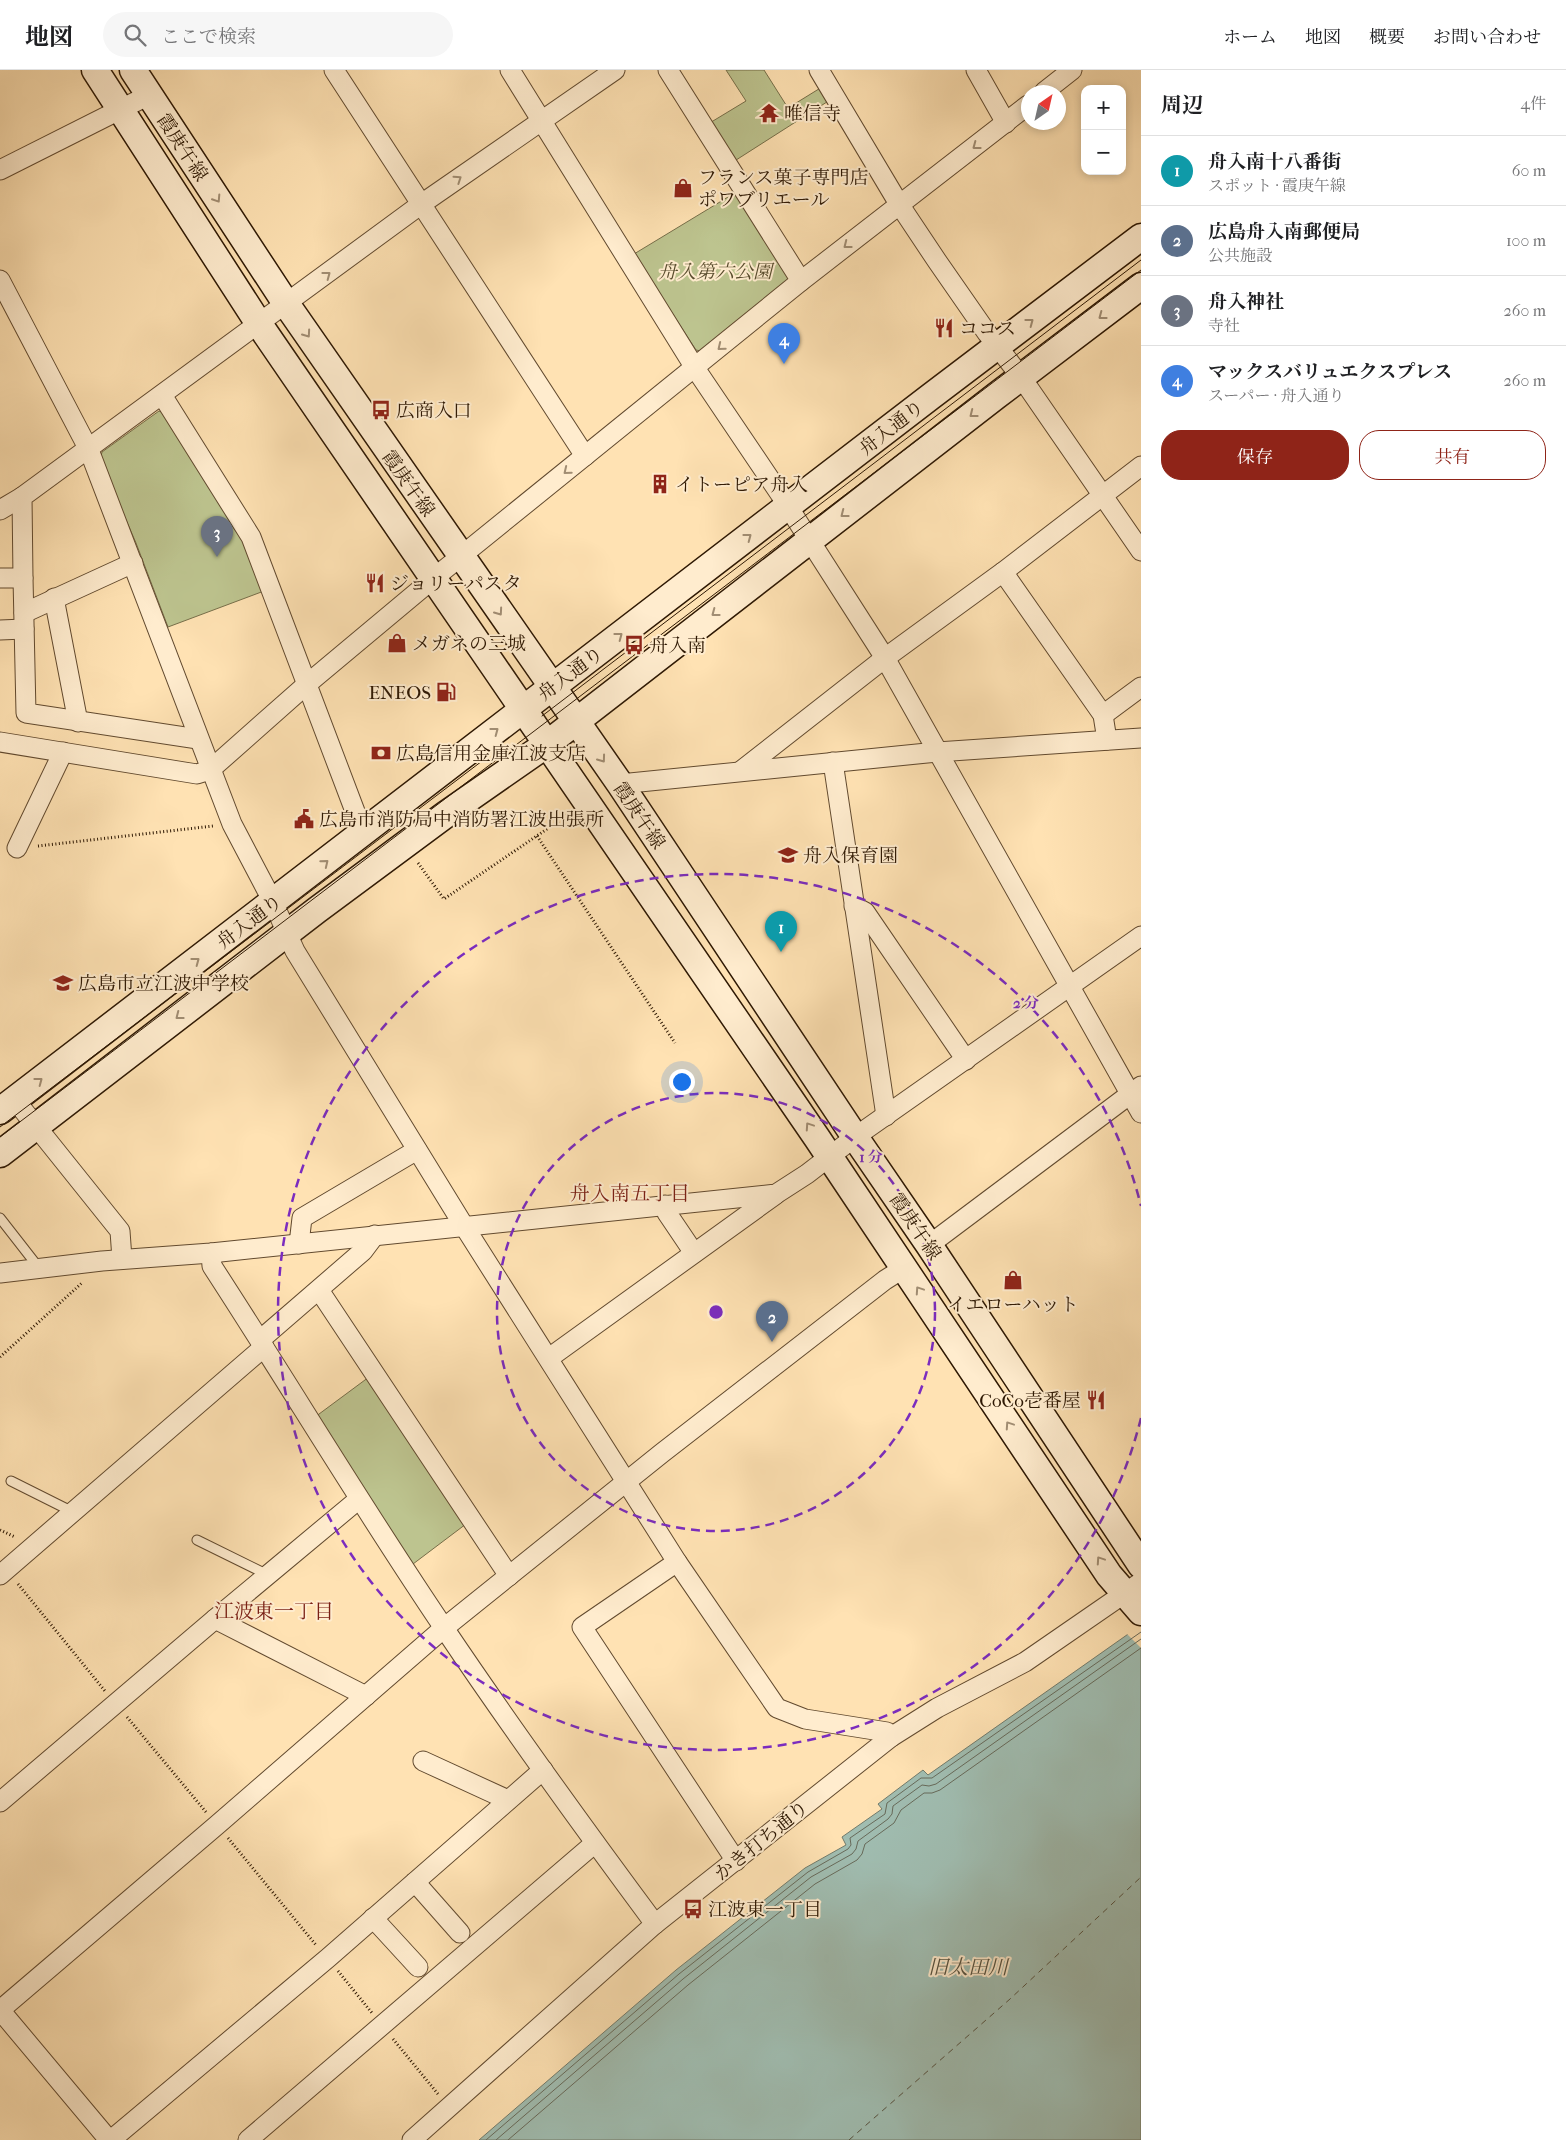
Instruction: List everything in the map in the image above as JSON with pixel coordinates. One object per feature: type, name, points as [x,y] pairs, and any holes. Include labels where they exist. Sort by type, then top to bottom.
[{"type":"street","points":[[95,70],[259,324],[830,1157],[904,1268],[1132,1588],[1141,1612]]},
{"type":"street","name":"霞庚午線","points":[[134,70],[286,305],[574,721],[620,784],[1141,1565]]},
{"type":"street","points":[[334,70],[585,456]]},
{"type":"street","points":[[510,70],[695,368],[810,540],[884,658],[1069,988],[1136,1090],[1141,1113]]},
{"type":"street","points":[[0,510],[22,497],[89,450],[420,205],[543,122],[615,70]]},
{"type":"street","points":[[668,70],[801,281]]},
{"type":"street","points":[[819,70],[899,204],[998,347],[1022,377],[1141,551]]},
{"type":"street","points":[[976,70],[1006,123]]},
{"type":"street","points":[[1053,85],[1072,70]]},
{"type":"street","points":[[0,170],[149,95]]},
{"type":"street","points":[[0,742],[197,774],[210,770],[306,685],[434,578],[801,281],[1021,111]]},
{"type":"street","name":"舟入通り","points":[[7,1105],[930,397],[1141,238]]},
{"type":"street","points":[[0,280],[89,450],[232,824],[273,902],[295,951],[464,1226],[677,1562],[777,1708],[805,1719],[886,1732],[890,1737]]},
{"type":"street","name":"舟入通り","points":[[0,1154],[287,933],[445,815],[547,744],[574,721],[1141,286]]},
{"type":"street","points":[[162,395],[251,537],[356,814],[365,830]]},
{"type":"street","points":[[742,770],[884,658],[1003,572],[1141,466]]},
{"type":"street","points":[[22,497],[26,713],[198,739]]},
{"type":"street","points":[[0,630],[24,621],[54,598],[133,563]]},
{"type":"street","points":[[1003,572],[1103,715],[1107,740]]},
{"type":"street","points":[[0,578],[23,578]]},
{"type":"street","points":[[54,598],[78,722]]},
{"type":"street","points":[[1103,715],[1141,687]]},
{"type":"street","points":[[620,784],[742,770],[937,752],[1141,738]]},
{"type":"street","points":[[17,848],[63,752]]},
{"type":"street","points":[[833,762],[886,1116]]},
{"type":"street","points":[[854,906],[865,912],[966,1060]]},
{"type":"street","points":[[549,1358],[830,1157],[855,1137],[1141,936]]},
{"type":"street","points":[[929,1245],[1136,1090]]},
{"type":"street","points":[[7,1105],[36,1126],[120,1232],[122,1259]]},
{"type":"street","points":[[299,1244],[302,1218],[417,1150]]},
{"type":"street","points":[[0,1273],[102,1261],[211,1253],[776,1194]]},
{"type":"street","points":[[665,1205],[667,1213],[694,1253]]},
{"type":"street","points":[[0,1575],[262,1343],[362,1252],[375,1235]]},
{"type":"street","points":[[211,1253],[212,1266],[359,1499],[444,1628],[595,1843],[655,1924]]},
{"type":"street","points":[[543,1770],[373,1918],[110,2140],[0,2012],[444,1628],[626,1481],[885,1280],[904,1268]]},
{"type":"street","points":[[319,1290],[509,1576]]},
{"type":"street","points":[[0,1802],[359,1499]]},
{"type":"street","points":[[677,1562],[582,1627],[736,1861]]},
{"type":"street","name":"かき打ち通り","points":[[412,2140],[655,1924],[890,1737],[936,1708],[1025,1662],[1132,1588]]},
{"type":"street","points":[[215,1619],[366,1696]]},
{"type":"street","points":[[423,1761],[508,1800]]},
{"type":"street","points":[[248,2140],[595,1843]]},
{"type":"street","points":[[415,1882],[460,1933]]},
{"type":"street","points":[[373,1918],[418,1967]]},
{"type":"lane","points":[[0,1218],[39,1268]]},
{"type":"lane","points":[[11,1481],[73,1512]]},
{"type":"lane","points":[[196,1540],[268,1574]]},
{"type":"path","points":[[416,860],[444,899],[570,814]]},
{"type":"path","points":[[17,848],[232,824]]},
{"type":"path","points":[[537,836],[675,1043]]},
{"type":"path","points":[[0,1357],[84,1281],[102,1261]]},
{"type":"green space","name":"唯信寺","points":[[726,70],[764,70],[788,108],[822,87],[830,100],[733,162],[708,124],[746,101]]},
{"type":"green space","name":"舟入第六公園","points":[[738,191],[790,273],[788,284],[705,352],[696,350],[634,254]]},
{"type":"green space","points":[[159,411],[164,413],[242,527],[264,591],[168,627],[136,543],[100,460],[102,452]]},
{"type":"green space","points":[[369,1377],[466,1524],[413,1564],[315,1417]]},
{"type":"water","name":"旧太田川","points":[[1141,1625],[1141,2140],[479,2140],[676,1970],[805,1868],[846,1845],[842,1837],[882,1809],[878,1804],[923,1770],[928,1775]]},
{"type":"pier","points":[[1141,1623],[1141,1648],[1126,1633]]},
{"type":"ferry route","points":[[849,2140],[1010,1999],[1141,1877]]},
{"type":"tram line","points":[[542,716],[1141,260]]},
{"type":"tram line","points":[[0,1137],[1141,270]]},
{"type":"tram line","points":[[0,1127],[486,758]]},
{"type":"place","name":"唯信寺","points":[[769,113]]},
{"type":"place","name":"フランス菓子専門店 ポワブリエール","points":[[683,188]]},
{"type":"place","name":"ココス","points":[[944,328]]},
{"type":"place","name":"マックスバリュエクスプレス","points":[[784,364]]},
{"type":"place","name":"広商入口","points":[[381,410]]},
{"type":"place","name":"イトーピア舟入","points":[[660,484]]},
{"type":"place","name":"舟入神社","points":[[217,557]]},
{"type":"place","name":"ジョリーパスタ","points":[[375,583]]},
{"type":"place","name":"メガネの三城","points":[[397,643]]},
{"type":"place","name":"舟入南","points":[[634,645]]},
{"type":"place","name":"ENEOS","points":[[446,692]]},
{"type":"place","name":"広島信用金庫江波支店","points":[[381,753]]},
{"type":"place","name":"広島市消防局中消防署江波出張所","points":[[304,819]]},
{"type":"place","name":"舟入保育園","points":[[788,855]]},
{"type":"place","name":"舟入南十八番街","points":[[781,952]]},
{"type":"place","name":"広島市立江波中学校","points":[[63,983]]},
{"type":"place","name":"イエローハット","points":[[1013,1280]]},
{"type":"place","name":"広島舟入南郵便局","points":[[772,1342]]},
{"type":"place","name":"CoCo壱番屋","points":[[1096,1400]]},
{"type":"place","name":"江波東一丁目","points":[[693,1909]]},
{"type":"district","name":"舟入南五丁目","points":[[630,1193]]},
{"type":"district","name":"江波東一丁目","points":[[274,1611]]}]
